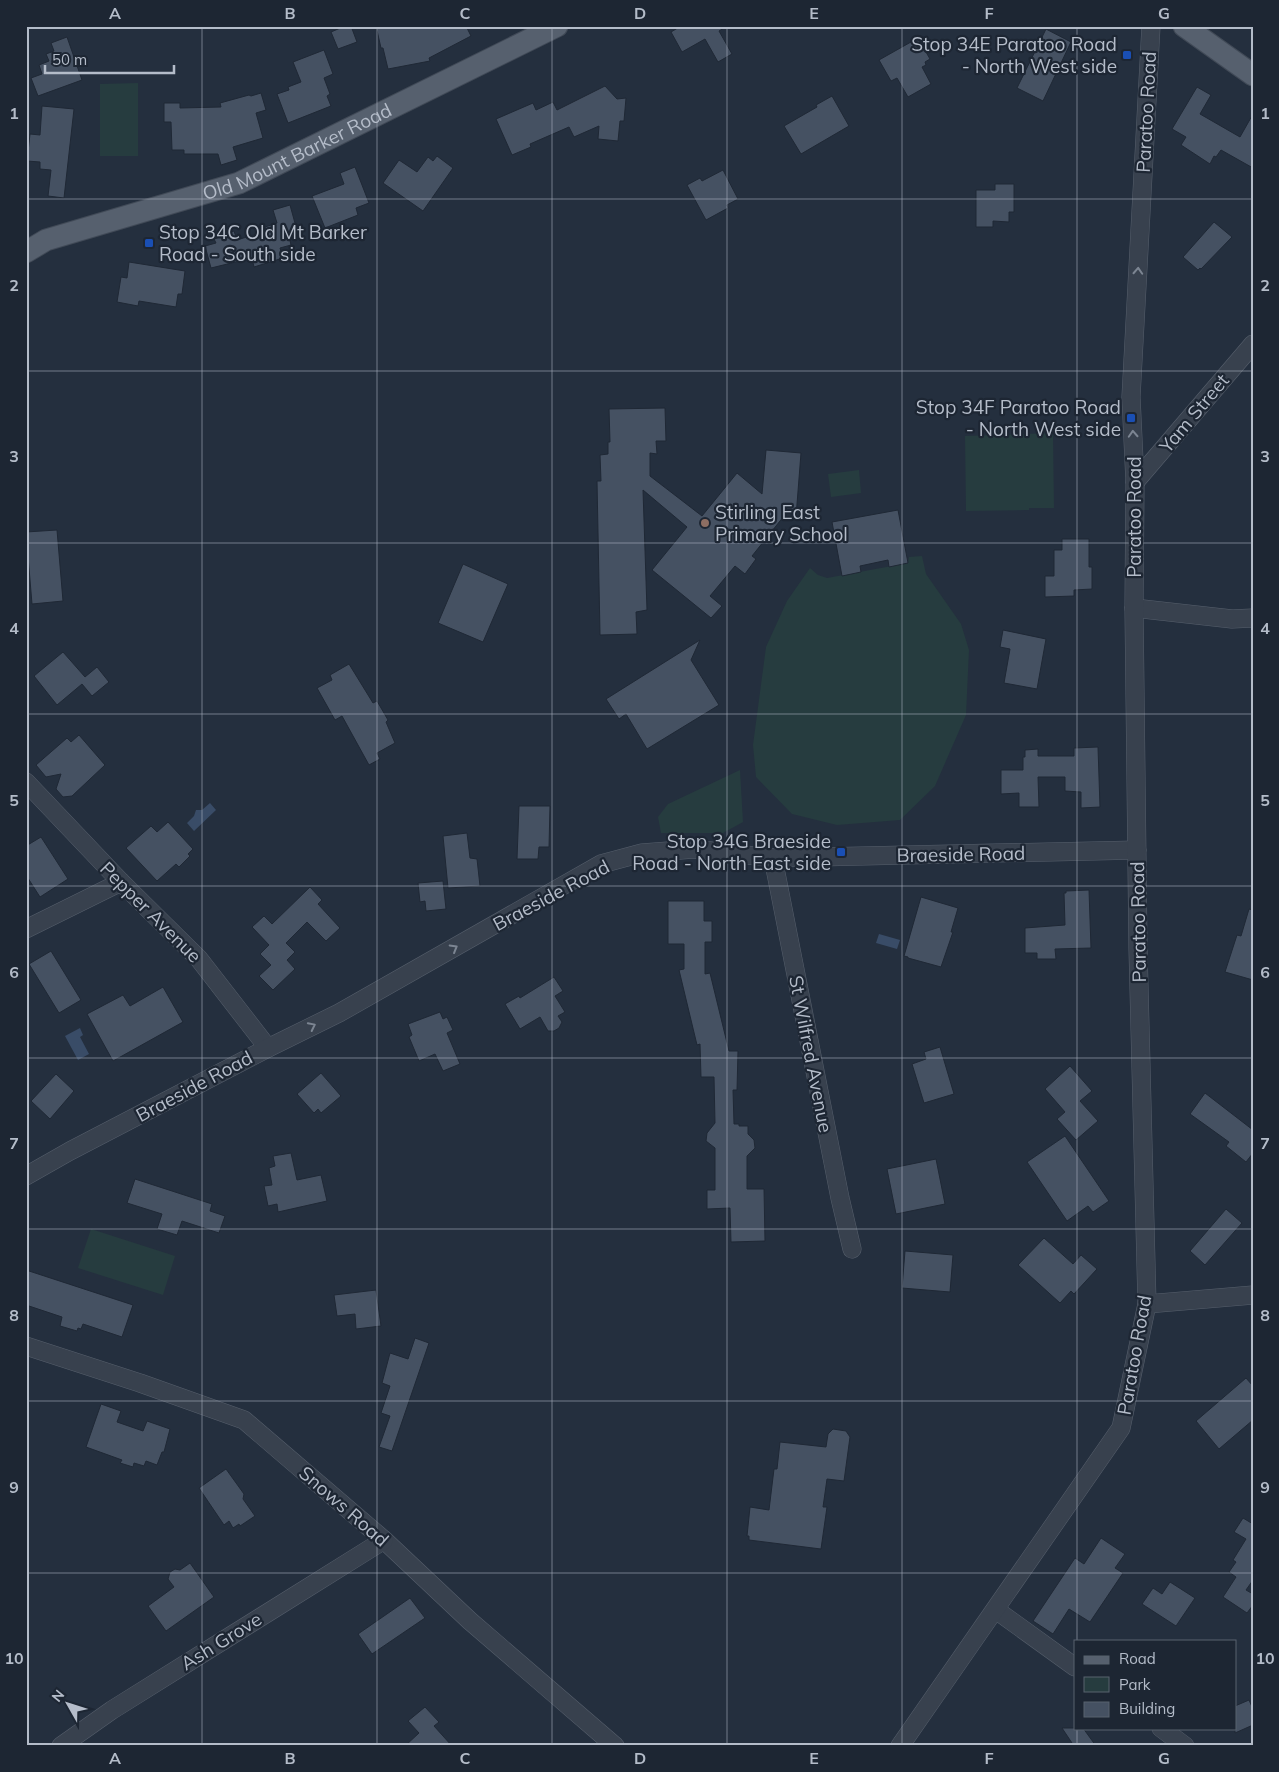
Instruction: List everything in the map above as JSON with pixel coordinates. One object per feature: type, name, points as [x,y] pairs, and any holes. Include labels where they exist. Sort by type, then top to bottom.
[{"type":"main road","name":"Old Mount Barker Road","points":[[26,252],[46,240],[239,183],[557,26]]},
{"type":"main road","points":[[1184,26],[1253,75]]},
{"type":"street","name":"Paratoo Road","points":[[900,1746],[1121,1428],[1147,1304],[1136,850],[1135,482],[1131,397],[1151,26]]},
{"type":"street","name":"Yam Street","points":[[1135,482],[1253,344]]},
{"type":"street","points":[[1134,608],[1232,619],[1253,618]]},
{"type":"street","name":"Pepper Avenue","points":[[26,782],[121,882],[199,959],[268,1048]]},
{"type":"street","name":"Braeside Road","points":[[26,1176],[70,1151],[339,1013],[601,864],[642,853],[694,850],[773,858],[1136,850]]},
{"type":"street","name":"St Wilfred Avenue","points":[[773,858],[840,1198],[852,1249]]},
{"type":"street","points":[[26,928],[121,882]]},
{"type":"street","points":[[1147,1304],[1253,1295]]},
{"type":"street","name":"Snows Road","points":[[26,1346],[140,1383],[244,1420],[384,1540],[470,1621],[614,1746]]},
{"type":"street","name":"Ash Grove","points":[[61,1746],[112,1710],[384,1540]]},
{"type":"street","points":[[996,1610],[1074,1666]]},
{"type":"street","points":[[1164,1730],[1185,1746]]},
{"type":"green space","points":[[138,83],[138,156],[100,156],[100,84]]},
{"type":"green space","points":[[1053,433],[1054,508],[966,511],[965,436]]},
{"type":"green space","points":[[859,470],[861,493],[831,497],[828,474]]},
{"type":"green space","points":[[922,556],[926,574],[961,624],[969,650],[966,715],[935,786],[900,820],[837,825],[792,814],[756,777],[753,745],[766,647],[787,601],[810,568],[818,575],[827,578],[908,563],[909,557]]},
{"type":"green space","points":[[740,770],[743,822],[723,833],[661,833],[658,817],[668,804]]},
{"type":"green space","points":[[91,1229],[175,1256],[163,1295],[78,1268]]},
{"type":"water","points":[[210,803],[216,810],[194,831],[187,823],[194,816],[196,810],[202,810]]},
{"type":"water","points":[[879,934],[900,940],[897,949],[876,943]]},
{"type":"water","points":[[80,1028],[83,1035],[80,1037],[89,1054],[78,1060],[65,1036]]},
{"type":"building","points":[[345,26],[351,26],[357,42],[338,49],[331,32]]},
{"type":"building","points":[[376,26],[466,26],[471,36],[429,58],[430,61],[388,69]]},
{"type":"building","points":[[681,26],[727,26],[719,31],[732,54],[718,62],[705,39],[682,52],[671,32]]},
{"type":"building","points":[[1046,29],[1071,42],[1043,101],[1017,88]]},
{"type":"building","points":[[67,37],[82,80],[38,96],[31,78],[42,74],[39,65],[49,61],[46,54],[54,51],[51,43]]},
{"type":"building","points":[[918,38],[930,59],[922,67],[931,84],[908,97],[897,78],[891,81],[879,60]]},
{"type":"building","points":[[324,50],[333,74],[324,78],[330,94],[327,96],[331,106],[288,123],[277,94],[289,90],[288,87],[301,82],[293,62]]},
{"type":"building","points":[[605,86],[617,99],[626,98],[624,121],[620,121],[618,141],[598,139],[599,126],[574,137],[569,127],[530,144],[531,147],[512,155],[496,119],[533,103],[536,110],[553,102],[557,110]]},
{"type":"building","points":[[1197,87],[1211,95],[1200,114],[1240,137],[1253,114],[1253,168],[1221,150],[1216,157],[1214,156],[1210,164],[1181,145],[1186,137],[1172,129]]},
{"type":"building","points":[[261,93],[266,110],[256,113],[263,138],[233,147],[237,160],[221,165],[218,154],[184,154],[184,150],[172,150],[171,122],[164,122],[164,103],[180,103],[180,108],[221,107],[220,103]]},
{"type":"building","points":[[832,96],[849,126],[801,154],[784,126]]},
{"type":"building","points":[[42,106],[74,109],[64,198],[48,196],[51,170],[40,169],[40,162],[27,161],[30,134],[40,135]]},
{"type":"building","points":[[437,156],[453,168],[423,211],[383,183],[399,160],[417,172],[428,157],[433,161]]},
{"type":"building","points":[[355,167],[369,203],[356,208],[358,215],[325,228],[312,196],[344,184],[340,173]]},
{"type":"building","points":[[723,170],[738,199],[727,205],[728,208],[706,220],[687,185],[700,178],[702,181]]},
{"type":"building","points":[[995,184],[1014,184],[1014,212],[1009,212],[1009,222],[993,221],[993,227],[976,227],[976,190],[995,190]]},
{"type":"building","points":[[290,205],[298,234],[289,236],[291,245],[280,248],[283,258],[254,267],[252,258],[211,268],[205,246],[216,243],[214,239],[220,237],[219,235],[234,231],[237,240],[266,231],[265,227],[277,223],[273,210]]},
{"type":"building","points":[[1214,222],[1232,237],[1198,270],[1183,257]]},
{"type":"building","points":[[129,262],[185,271],[182,294],[178,294],[176,307],[139,301],[138,306],[117,302],[121,277],[127,278]]},
{"type":"building","points":[[665,408],[666,441],[656,441],[657,454],[650,453],[650,476],[702,516],[737,473],[762,494],[766,450],[801,453],[796,517],[788,511],[752,556],[756,559],[745,574],[735,566],[710,596],[722,606],[711,618],[652,570],[687,527],[643,490],[647,610],[636,612],[637,634],[600,635],[597,481],[601,481],[600,455],[608,454],[608,442],[610,442],[609,409]]},
{"type":"building","points":[[898,510],[908,563],[889,567],[888,560],[860,566],[861,572],[842,576],[832,522]]},
{"type":"building","points":[[57,530],[63,601],[32,604],[26,532]]},
{"type":"building","points":[[1062,539],[1089,539],[1089,567],[1092,567],[1092,589],[1074,590],[1074,596],[1045,597],[1045,576],[1054,576],[1054,550],[1062,550]]},
{"type":"building","points":[[463,564],[508,584],[483,642],[438,623]]},
{"type":"building","points":[[1003,630],[1046,639],[1037,689],[1004,683],[1010,649],[1000,647]]},
{"type":"building","points":[[700,640],[691,660],[719,705],[647,749],[626,714],[619,719],[606,699]]},
{"type":"building","points":[[63,652],[85,677],[97,667],[109,682],[92,696],[82,684],[57,705],[34,676]]},
{"type":"building","points":[[349,664],[373,703],[377,701],[388,720],[386,722],[395,743],[377,753],[380,759],[369,765],[342,716],[335,720],[317,688],[332,680],[330,675]]},
{"type":"building","points":[[79,735],[105,765],[72,796],[63,797],[56,789],[61,774],[46,777],[36,765],[67,738],[71,742]]},
{"type":"building","points":[[1098,747],[1100,807],[1081,808],[1081,792],[1065,791],[1065,777],[1038,777],[1039,807],[1019,807],[1019,793],[1001,794],[1001,770],[1023,770],[1025,750],[1038,749],[1038,756],[1074,756],[1074,748]]},
{"type":"building","points":[[519,806],[550,806],[549,847],[539,847],[538,859],[517,859]]},
{"type":"building","points":[[168,822],[193,849],[188,854],[190,856],[179,867],[176,864],[157,881],[126,848],[151,826],[157,832]]},
{"type":"building","points":[[467,833],[470,858],[477,859],[480,886],[448,888],[443,836]]},
{"type":"building","points":[[41,837],[68,879],[40,897],[26,875],[26,846]]},
{"type":"building","points":[[443,881],[446,909],[426,911],[425,901],[420,902],[418,883]]},
{"type":"building","points":[[310,887],[322,900],[318,904],[340,928],[326,941],[307,922],[286,943],[295,952],[287,960],[295,969],[273,990],[259,976],[271,965],[260,954],[269,945],[252,927],[264,916],[272,924]]},
{"type":"building","points":[[1089,890],[1091,948],[1055,949],[1056,959],[1037,959],[1037,953],[1025,953],[1025,928],[1065,925],[1064,893],[1066,891]]},
{"type":"building","points":[[921,897],[958,908],[951,932],[953,932],[941,967],[904,956]]},
{"type":"building","points":[[668,901],[704,901],[704,921],[712,921],[712,942],[705,942],[705,974],[710,973],[729,1051],[738,1051],[737,1090],[733,1090],[734,1124],[748,1126],[748,1134],[754,1140],[755,1148],[747,1156],[747,1189],[764,1189],[765,1241],[731,1242],[730,1208],[707,1209],[707,1190],[715,1190],[715,1148],[706,1141],[707,1133],[715,1123],[714,1077],[701,1077],[700,1044],[697,1045],[679,970],[684,969],[684,944],[668,944]]},
{"type":"building","points":[[1249,909],[1253,910],[1253,980],[1225,972],[1237,935],[1241,936]]},
{"type":"building","points":[[51,951],[81,1000],[59,1013],[29,964]]},
{"type":"building","points":[[554,977],[563,991],[555,996],[565,1012],[558,1016],[562,1022],[559,1028],[554,1031],[548,1031],[540,1017],[520,1029],[505,1004],[519,996],[520,998]]},
{"type":"building","points":[[163,987],[183,1022],[113,1061],[87,1014],[123,995],[130,1006]]},
{"type":"building","points":[[440,1012],[443,1019],[447,1017],[453,1030],[447,1033],[460,1064],[443,1071],[435,1054],[419,1061],[409,1037],[412,1035],[408,1024]]},
{"type":"building","points":[[940,1047],[954,1094],[924,1103],[912,1064],[926,1059],[924,1052]]},
{"type":"building","points":[[1070,1066],[1092,1091],[1080,1101],[1098,1121],[1076,1140],[1057,1119],[1065,1112],[1045,1089]]},
{"type":"building","points":[[321,1073],[341,1096],[321,1113],[318,1109],[314,1113],[297,1094]]},
{"type":"building","points":[[56,1074],[74,1091],[50,1119],[31,1101]]},
{"type":"building","points":[[1205,1093],[1253,1130],[1253,1153],[1246,1162],[1226,1146],[1229,1142],[1190,1114]]},
{"type":"building","points":[[1065,1136],[1109,1201],[1093,1212],[1088,1206],[1067,1221],[1027,1162]]},
{"type":"building","points":[[291,1153],[297,1180],[321,1175],[327,1201],[278,1212],[277,1204],[268,1206],[264,1186],[272,1185],[269,1168],[275,1166],[273,1156]]},
{"type":"building","points":[[936,1159],[945,1204],[896,1214],[887,1169]]},
{"type":"building","points":[[135,1179],[212,1204],[210,1211],[225,1216],[219,1233],[182,1221],[177,1235],[157,1229],[162,1214],[127,1203]]},
{"type":"building","points":[[1226,1209],[1242,1223],[1205,1265],[1190,1251]]},
{"type":"building","points":[[1044,1238],[1073,1264],[1081,1255],[1097,1269],[1074,1294],[1071,1291],[1060,1303],[1018,1265]]},
{"type":"building","points":[[905,1251],[953,1255],[950,1292],[902,1288]]},
{"type":"building","points":[[26,1270],[133,1305],[122,1337],[83,1324],[81,1329],[78,1328],[77,1331],[60,1326],[62,1317],[26,1305]]},
{"type":"building","points":[[376,1290],[381,1326],[356,1329],[355,1314],[337,1316],[334,1295]]},
{"type":"building","points":[[415,1338],[429,1343],[392,1451],[379,1447],[390,1416],[381,1413],[390,1386],[382,1383],[390,1353],[408,1359]]},
{"type":"building","points":[[1246,1378],[1253,1386],[1253,1420],[1219,1449],[1196,1421]]},
{"type":"building","points":[[101,1404],[121,1411],[117,1422],[143,1431],[147,1421],[170,1429],[164,1452],[162,1452],[157,1465],[146,1461],[144,1466],[134,1463],[133,1467],[120,1463],[122,1460],[86,1447]]},
{"type":"building","points":[[833,1429],[846,1431],[850,1437],[844,1481],[827,1479],[823,1507],[827,1507],[821,1549],[749,1540],[749,1536],[747,1536],[750,1507],[769,1510],[774,1469],[777,1469],[780,1442],[826,1447],[828,1434]]},
{"type":"building","points":[[226,1469],[244,1494],[243,1499],[255,1516],[240,1526],[239,1524],[233,1528],[229,1521],[224,1525],[199,1488]]},
{"type":"building","points":[[1243,1518],[1253,1524],[1253,1580],[1246,1590],[1253,1594],[1253,1605],[1247,1613],[1223,1597],[1236,1577],[1229,1572],[1236,1562],[1233,1560],[1246,1539],[1234,1532]]},
{"type":"building","points":[[1101,1538],[1125,1554],[1115,1568],[1123,1573],[1090,1622],[1069,1609],[1053,1634],[1033,1621],[1075,1558],[1084,1564]]},
{"type":"building","points":[[190,1563],[214,1597],[166,1631],[148,1606],[174,1587],[168,1579],[170,1572],[175,1569],[180,1570]]},
{"type":"building","points":[[1170,1582],[1195,1598],[1176,1626],[1142,1604],[1153,1588],[1162,1594]]},
{"type":"building","points":[[410,1598],[425,1618],[372,1654],[358,1634]]},
{"type":"building","points":[[1249,1700],[1253,1709],[1253,1725],[1235,1733],[1236,1730],[1236,1706]]},
{"type":"building","points":[[425,1707],[439,1722],[434,1726],[452,1746],[405,1746],[419,1733],[408,1721]]},
{"type":"building","points":[[1062,1728],[1084,1730],[1096,1746],[1074,1746]]},
{"type":"place","name":"Stop 34E Paratoo Road - North West side","points":[[1127,55]]},
{"type":"place","name":"Stop 34C Old Mt Barker Road - South side","points":[[149,243]]},
{"type":"place","name":"Stop 34F Paratoo Road - North West side","points":[[1131,418]]},
{"type":"place","name":"Stirling East Primary School","points":[[705,523]]},
{"type":"place","name":"Stop 34G Braeside Road - North East side","points":[[841,852]]}]
